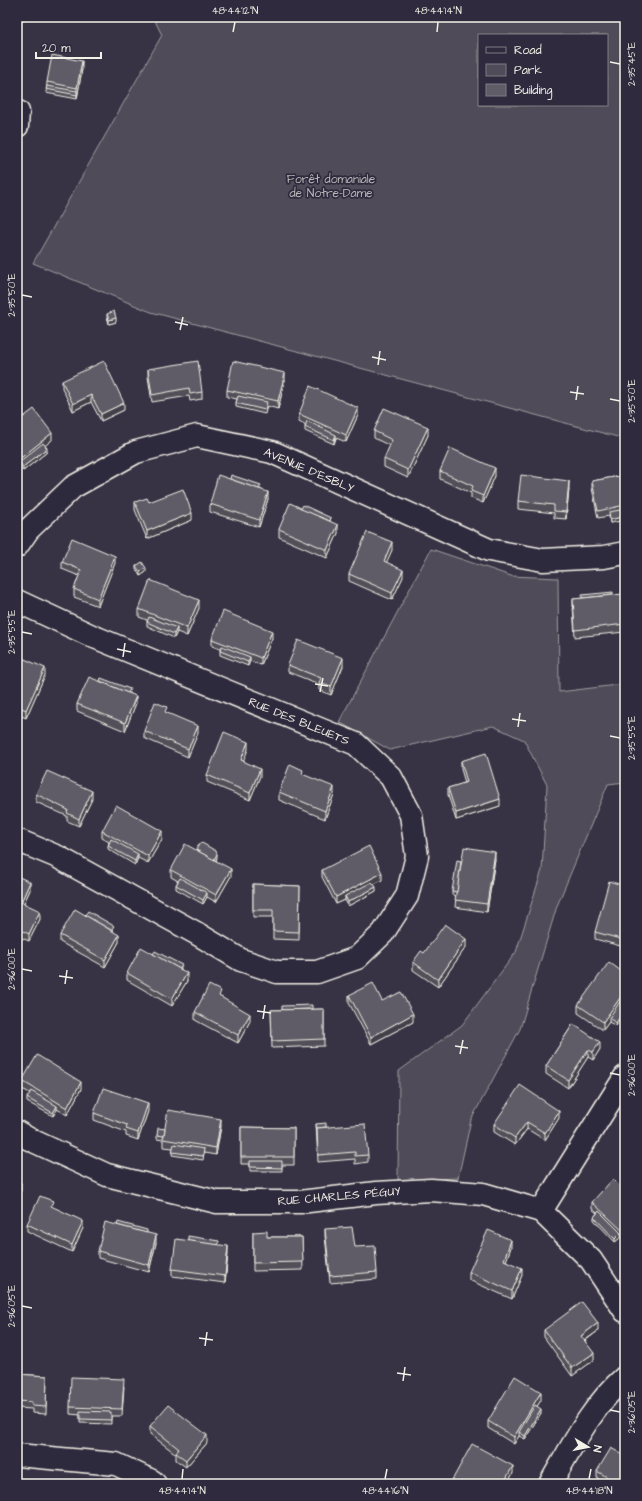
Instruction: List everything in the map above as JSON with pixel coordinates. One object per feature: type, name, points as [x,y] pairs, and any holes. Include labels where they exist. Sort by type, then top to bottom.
[{"type":"street","name":"AVENUE D'ESBLY","points":[[17,546],[28,530],[73,487],[136,452],[197,436],[272,452],[489,550],[543,560],[604,557],[625,553]]},
{"type":"street","name":"RUE DES BLEUETS","points":[[17,601],[92,636],[356,744],[391,777],[411,815],[417,856],[407,896],[383,933],[357,958],[317,972],[277,972],[241,960],[196,933],[58,857],[17,840]]},
{"type":"street","points":[[541,1211],[625,1077]]},
{"type":"street","name":"RUE CHARLES PÉGUY","points":[[17,1132],[107,1175],[217,1202],[300,1202],[376,1193],[431,1190],[483,1194],[541,1211],[591,1260],[625,1311]]},
{"type":"street","points":[[550,1484],[586,1421],[610,1390],[625,1377]]},
{"type":"street","points":[[17,1455],[116,1464],[152,1481],[155,1484]]},
{"type":"green space","name":"Forêt domaniale de Notre-Dame","points":[[153,17],[625,17],[625,439],[151,312],[33,263],[162,35]]},
{"type":"green space","points":[[431,549],[511,576],[558,578],[559,692],[625,684],[625,782],[608,784],[557,906],[520,1029],[471,1120],[458,1178],[398,1180],[399,1071],[462,1025],[516,952],[542,870],[547,785],[524,740],[493,726],[390,750],[339,722]]},
{"type":"building","points":[[52,55],[82,61],[77,88],[47,82]]},
{"type":"building","points":[[47,86],[77,91],[77,95],[46,89]]},
{"type":"building","points":[[114,311],[116,318],[109,320],[107,314]]},
{"type":"building","points":[[104,361],[124,403],[101,414],[91,395],[73,404],[62,381]]},
{"type":"building","points":[[198,361],[202,392],[190,394],[189,388],[152,395],[148,369]]},
{"type":"building","points":[[233,361],[285,373],[278,401],[227,390]]},
{"type":"building","points":[[310,386],[358,408],[346,435],[299,414]]},
{"type":"building","points":[[238,396],[267,402],[265,410],[236,403]]},
{"type":"building","points":[[384,408],[428,427],[408,470],[384,459],[392,440],[374,431]]},
{"type":"building","points":[[34,409],[52,433],[17,461],[17,422]]},
{"type":"building","points":[[307,421],[336,435],[334,440],[305,427]]},
{"type":"building","points":[[43,443],[47,448],[23,467],[19,462]]},
{"type":"building","points":[[450,448],[495,468],[483,496],[471,491],[473,486],[440,471]]},
{"type":"building","points":[[218,475],[268,492],[259,520],[210,504]]},
{"type":"building","points":[[231,475],[261,485],[259,489],[230,479]]},
{"type":"building","points":[[521,475],[569,481],[566,512],[554,511],[554,505],[518,501]]},
{"type":"building","points":[[625,475],[625,505],[598,511],[592,481]]},
{"type":"building","points":[[183,489],[192,513],[147,531],[135,502],[147,498],[149,502]]},
{"type":"building","points":[[290,503],[338,525],[327,550],[279,529]]},
{"type":"building","points":[[303,505],[331,518],[330,521],[301,509]]},
{"type":"building","points":[[625,509],[625,516],[610,520],[609,512]]},
{"type":"building","points":[[367,532],[392,542],[384,561],[403,570],[392,593],[349,574]]},
{"type":"building","points":[[72,538],[115,556],[98,599],[74,589],[81,570],[62,562]]},
{"type":"building","points":[[142,562],[146,568],[140,572],[136,566]]},
{"type":"building","points":[[150,580],[199,600],[187,628],[139,609]]},
{"type":"building","points":[[613,592],[613,595],[582,598],[582,595]]},
{"type":"building","points":[[623,594],[625,624],[575,630],[573,599]]},
{"type":"building","points":[[223,611],[272,631],[261,658],[212,639]]},
{"type":"building","points":[[149,617],[177,628],[174,634],[147,622]]},
{"type":"building","points":[[298,640],[343,658],[331,687],[319,683],[321,678],[288,665]]},
{"type":"building","points":[[222,646],[250,657],[248,662],[220,651]]},
{"type":"building","points":[[20,657],[45,668],[26,710],[17,706],[17,664]]},
{"type":"building","points":[[89,677],[136,696],[125,723],[77,704]]},
{"type":"building","points":[[101,678],[130,689],[128,693],[100,681]]},
{"type":"building","points":[[155,702],[167,707],[165,712],[198,726],[188,749],[144,731]]},
{"type":"building","points":[[224,732],[248,742],[241,760],[260,769],[250,793],[207,775]]},
{"type":"building","points":[[486,753],[500,799],[456,813],[448,788],[467,782],[461,761]]},
{"type":"building","points":[[290,764],[303,770],[302,774],[334,787],[325,811],[279,792]]},
{"type":"building","points":[[47,771],[92,791],[79,819],[67,813],[68,810],[36,794]]},
{"type":"building","points":[[116,805],[162,831],[148,856],[102,831]]},
{"type":"building","points":[[111,839],[138,854],[135,861],[108,846]]},
{"type":"building","points":[[202,843],[216,851],[217,854],[214,860],[196,850],[199,844]]},
{"type":"building","points":[[185,844],[231,869],[216,895],[171,870]]},
{"type":"building","points":[[369,846],[382,873],[336,897],[322,870]]},
{"type":"building","points":[[464,847],[495,852],[487,904],[455,900]]},
{"type":"building","points":[[457,860],[461,861],[457,892],[452,891]]},
{"type":"building","points":[[17,876],[30,882],[21,902],[40,911],[29,934],[17,928]]},
{"type":"building","points":[[180,878],[207,893],[203,900],[176,885]]},
{"type":"building","points":[[609,881],[625,886],[624,940],[595,932]]},
{"type":"building","points":[[372,882],[376,887],[348,902],[345,896]]},
{"type":"building","points":[[253,884],[300,886],[299,932],[273,931],[273,910],[253,910]]},
{"type":"building","points":[[75,909],[119,935],[105,960],[60,935]]},
{"type":"building","points":[[88,911],[114,926],[111,930],[85,915]]},
{"type":"building","points":[[445,924],[466,939],[438,980],[413,962],[421,951],[424,953]]},
{"type":"building","points":[[141,947],[187,973],[172,999],[127,973]]},
{"type":"building","points":[[155,951],[182,965],[180,969],[153,954]]},
{"type":"building","points":[[609,962],[625,974],[625,991],[603,1022],[578,1005]]},
{"type":"building","points":[[373,983],[382,1001],[401,992],[413,1014],[371,1037],[349,995]]},
{"type":"building","points":[[209,985],[221,991],[219,996],[250,1014],[238,1035],[195,1012]]},
{"type":"building","points":[[625,994],[625,1009],[616,1023],[609,1018]]},
{"type":"building","points":[[312,1005],[312,1009],[282,1010],[282,1006]]},
{"type":"building","points":[[324,1009],[324,1039],[272,1041],[271,1010]]},
{"type":"building","points":[[573,1024],[600,1042],[593,1052],[588,1050],[568,1080],[546,1066]]},
{"type":"building","points":[[37,1055],[81,1082],[67,1108],[22,1081]]},
{"type":"building","points":[[520,1085],[559,1111],[545,1133],[527,1122],[515,1138],[494,1124]]},
{"type":"building","points":[[103,1088],[148,1103],[138,1133],[126,1129],[127,1125],[94,1113]]},
{"type":"building","points":[[31,1091],[57,1106],[53,1113],[27,1098]]},
{"type":"building","points":[[168,1110],[221,1119],[216,1148],[163,1139]]},
{"type":"building","points":[[326,1123],[326,1127],[317,1128],[317,1132],[316,1124]]},
{"type":"building","points":[[365,1124],[368,1155],[355,1156],[355,1152],[318,1155],[317,1128]]},
{"type":"building","points":[[241,1127],[294,1128],[294,1157],[241,1157]]},
{"type":"building","points":[[158,1128],[165,1129],[164,1136],[157,1135]]},
{"type":"building","points":[[174,1144],[204,1149],[203,1156],[172,1152]]},
{"type":"building","points":[[250,1161],[282,1161],[282,1168],[250,1167]]},
{"type":"building","points":[[613,1179],[625,1191],[625,1233],[592,1202]]},
{"type":"building","points":[[17,1181],[21,1183],[17,1191]]},
{"type":"building","points":[[40,1196],[53,1201],[51,1206],[83,1221],[72,1245],[27,1224]]},
{"type":"building","points":[[599,1211],[621,1233],[615,1239],[594,1217]]},
{"type":"building","points":[[105,1222],[156,1235],[149,1265],[98,1251]]},
{"type":"building","points":[[118,1222],[147,1230],[147,1233],[117,1225]]},
{"type":"building","points":[[352,1227],[355,1247],[375,1246],[377,1272],[330,1276],[325,1229]]},
{"type":"building","points":[[488,1230],[511,1240],[504,1260],[522,1268],[512,1291],[469,1272]]},
{"type":"building","points":[[267,1231],[267,1237],[302,1237],[303,1262],[253,1263],[253,1232]]},
{"type":"building","points":[[188,1236],[219,1241],[218,1245],[188,1241]]},
{"type":"building","points":[[176,1239],[228,1246],[225,1276],[172,1269]]},
{"type":"building","points":[[582,1302],[598,1323],[581,1336],[594,1353],[572,1368],[544,1330]]},
{"type":"building","points":[[17,1374],[47,1376],[46,1407],[32,1406],[32,1402],[17,1401]]},
{"type":"building","points":[[515,1376],[541,1392],[514,1437],[488,1421]]},
{"type":"building","points":[[71,1377],[124,1379],[122,1409],[70,1407]]},
{"type":"building","points":[[168,1405],[207,1435],[186,1460],[176,1453],[179,1449],[150,1426]]},
{"type":"building","points":[[535,1405],[541,1409],[525,1436],[519,1432]]},
{"type":"building","points":[[80,1411],[111,1412],[111,1420],[80,1419]]},
{"type":"building","points":[[472,1444],[513,1466],[503,1484],[491,1484],[483,1480],[480,1484],[450,1484]]},
{"type":"building","points":[[611,1448],[625,1456],[625,1484],[618,1484],[597,1471]]}]
